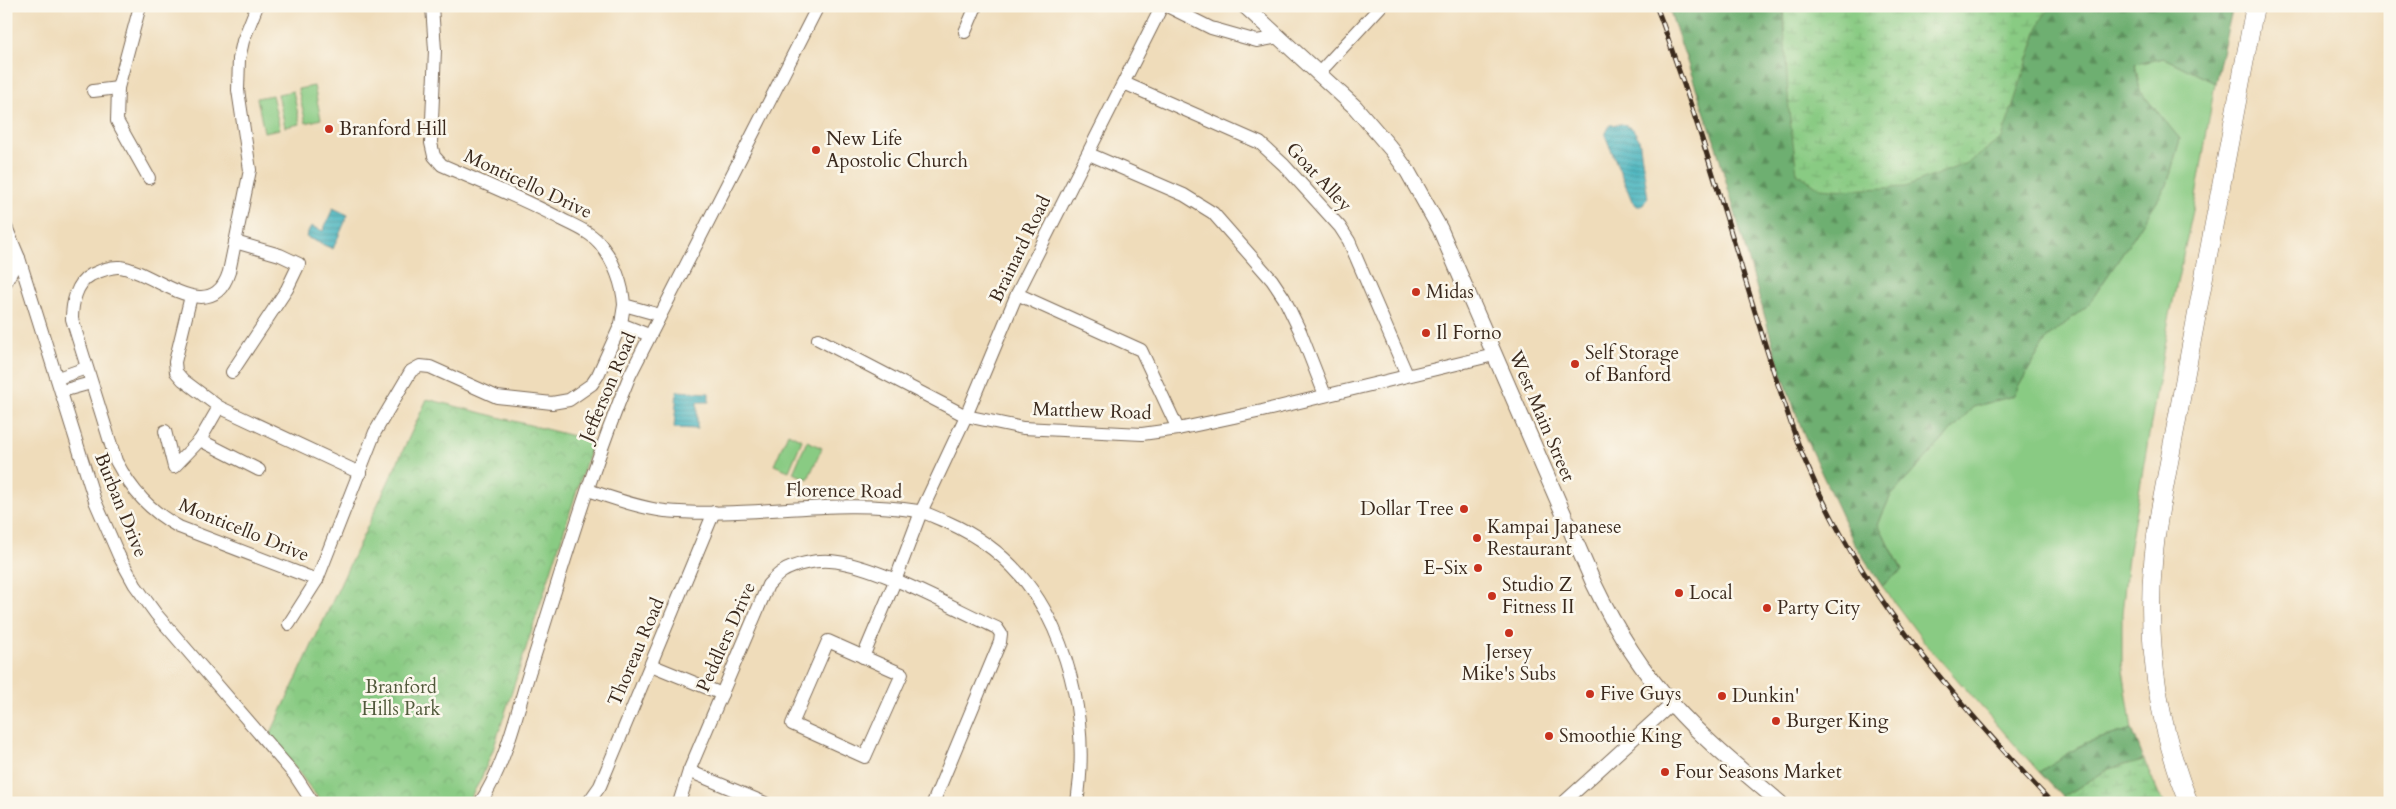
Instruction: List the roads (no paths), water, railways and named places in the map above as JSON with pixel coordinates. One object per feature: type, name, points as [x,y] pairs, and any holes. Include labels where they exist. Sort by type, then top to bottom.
[{"type":"highway","points":[[2180,803],[2160,744],[2147,680],[2142,622],[2144,564],[2152,509],[2247,6]]},
{"type":"highway","points":[[2189,803],[2170,750],[2157,696],[2150,632],[2152,565],[2160,510],[2255,6]]},
{"type":"main road","name":"West Main Street","points":[[1245,6],[1368,120],[1408,172],[1440,229],[1606,608],[1631,651],[1672,704],[1712,745],[1780,803]]},
{"type":"street","name":"Monticello Drive","points":[[257,6],[243,41],[239,59],[238,90],[250,170],[236,242],[223,288],[208,297],[191,296],[120,267],[98,272],[87,277],[74,299],[72,319],[116,461],[126,480],[150,508],[180,527],[317,580]]},
{"type":"street","name":"Monticello Drive","points":[[290,624],[317,580],[375,432],[411,371],[420,366],[430,367],[497,397],[552,402],[569,400],[596,380],[621,324],[624,305],[623,291],[614,268],[601,245],[588,233],[518,197],[442,165],[434,156],[431,143],[435,50],[432,6]]},
{"type":"street","name":"Jefferson Road","points":[[480,803],[506,747],[588,490],[612,419],[630,375],[818,6]]},
{"type":"street","points":[[966,32],[976,6]]},
{"type":"street","name":"Brainard Road","points":[[920,512],[966,416],[1017,294],[1162,6]]},
{"type":"street","points":[[1167,6],[1210,28],[1257,41],[1279,37]]},
{"type":"street","points":[[1319,73],[1381,6]]},
{"type":"street","points":[[138,7],[118,88],[117,121],[149,178]]},
{"type":"street","name":"Goat Alley","points":[[1124,84],[1251,138],[1278,159],[1340,227],[1349,241],[1407,375]]},
{"type":"street","points":[[93,91],[118,88]]},
{"type":"street","points":[[1088,154],[1184,195],[1213,213],[1272,280],[1284,298],[1300,331],[1325,395]]},
{"type":"street","name":"Burban Drive","points":[[6,227],[19,258],[58,378],[95,501],[107,532],[135,585],[176,638],[294,774],[313,803]]},
{"type":"street","points":[[232,372],[288,289],[299,264],[280,255],[236,242]]},
{"type":"street","points":[[6,282],[19,258]]},
{"type":"street","points":[[1017,294],[1141,350],[1178,429]]},
{"type":"street","points":[[191,296],[175,362],[176,372],[183,380],[219,407],[360,473]]},
{"type":"street","points":[[624,305],[660,315]]},
{"type":"street","points":[[621,324],[650,335]]},
{"type":"street","name":"Matthew Road","points":[[818,340],[966,416],[1023,428],[1142,434],[1178,429],[1494,355]]},
{"type":"street","points":[[58,378],[86,368]]},
{"type":"street","points":[[62,391],[91,383]]},
{"type":"street","name":"Monticello Drive","points":[[165,431],[174,467],[200,440],[219,407]]},
{"type":"street","points":[[200,440],[259,470]]},
{"type":"street","name":"Florence Road","points":[[588,490],[664,511],[714,512],[823,507],[875,507],[920,512],[959,528],[990,546],[1008,560],[1027,582],[1044,607],[1068,667],[1076,701],[1081,737],[1080,784],[1077,803]]},
{"type":"street","name":"Thoreau Road","points":[[588,803],[600,786],[652,665],[714,512]]},
{"type":"street","points":[[864,657],[895,581],[920,512]]},
{"type":"street","name":"Peddlers Drive","points":[[679,803],[689,771],[768,585],[782,571],[805,563],[830,561],[855,566],[895,581],[997,628],[1001,634],[1000,642],[933,803]]},
{"type":"street","points":[[828,642],[864,657],[902,674],[865,756],[792,724],[828,642]]},
{"type":"street","points":[[652,665],[722,694]]},
{"type":"street","points":[[1563,803],[1672,704]]},
{"type":"street","points":[[689,771],[765,803]]},
{"type":"water","points":[[1622,124],[1633,129],[1639,139],[1648,198],[1641,206],[1637,206],[1632,201],[1605,135],[1610,125]]},
{"type":"water","points":[[333,208],[348,215],[333,249],[306,237],[311,226],[323,231]]},
{"type":"water","points":[[677,391],[709,393],[709,402],[697,402],[697,429],[674,428]]},
{"type":"railway","points":[[1656,6],[1695,117],[1794,433],[1828,511],[1854,557],[1914,644],[1946,685],[2052,803]]},
{"type":"place","name":"Branford Hill","points":[[329,129]]},
{"type":"place","name":"New Life Apostolic Church","points":[[816,150]]},
{"type":"place","name":"Midas","points":[[1416,292]]},
{"type":"place","name":"Il Forno","points":[[1426,333]]},
{"type":"place","name":"Self Storage of Banford","points":[[1575,364]]},
{"type":"place","name":"Dollar Tree","points":[[1464,509]]},
{"type":"place","name":"Kampai Japanese Restaurant","points":[[1477,538]]},
{"type":"place","name":"E-Six","points":[[1478,568]]},
{"type":"place","name":"Local","points":[[1679,593]]},
{"type":"place","name":"Studio Z Fitness II","points":[[1492,596]]},
{"type":"place","name":"Party City","points":[[1767,608]]},
{"type":"place","name":"Jersey Mike's Subs","points":[[1509,633]]},
{"type":"place","name":"Five Guys","points":[[1590,694]]},
{"type":"place","name":"Dunkin'","points":[[1722,696]]},
{"type":"place","name":"Burger King","points":[[1776,721]]},
{"type":"place","name":"Smoothie King","points":[[1549,736]]},
{"type":"place","name":"Four Seasons Market","points":[[1665,772]]},
{"type":"park label","name":"Branford Hills Park","points":[[401,698]]}]
